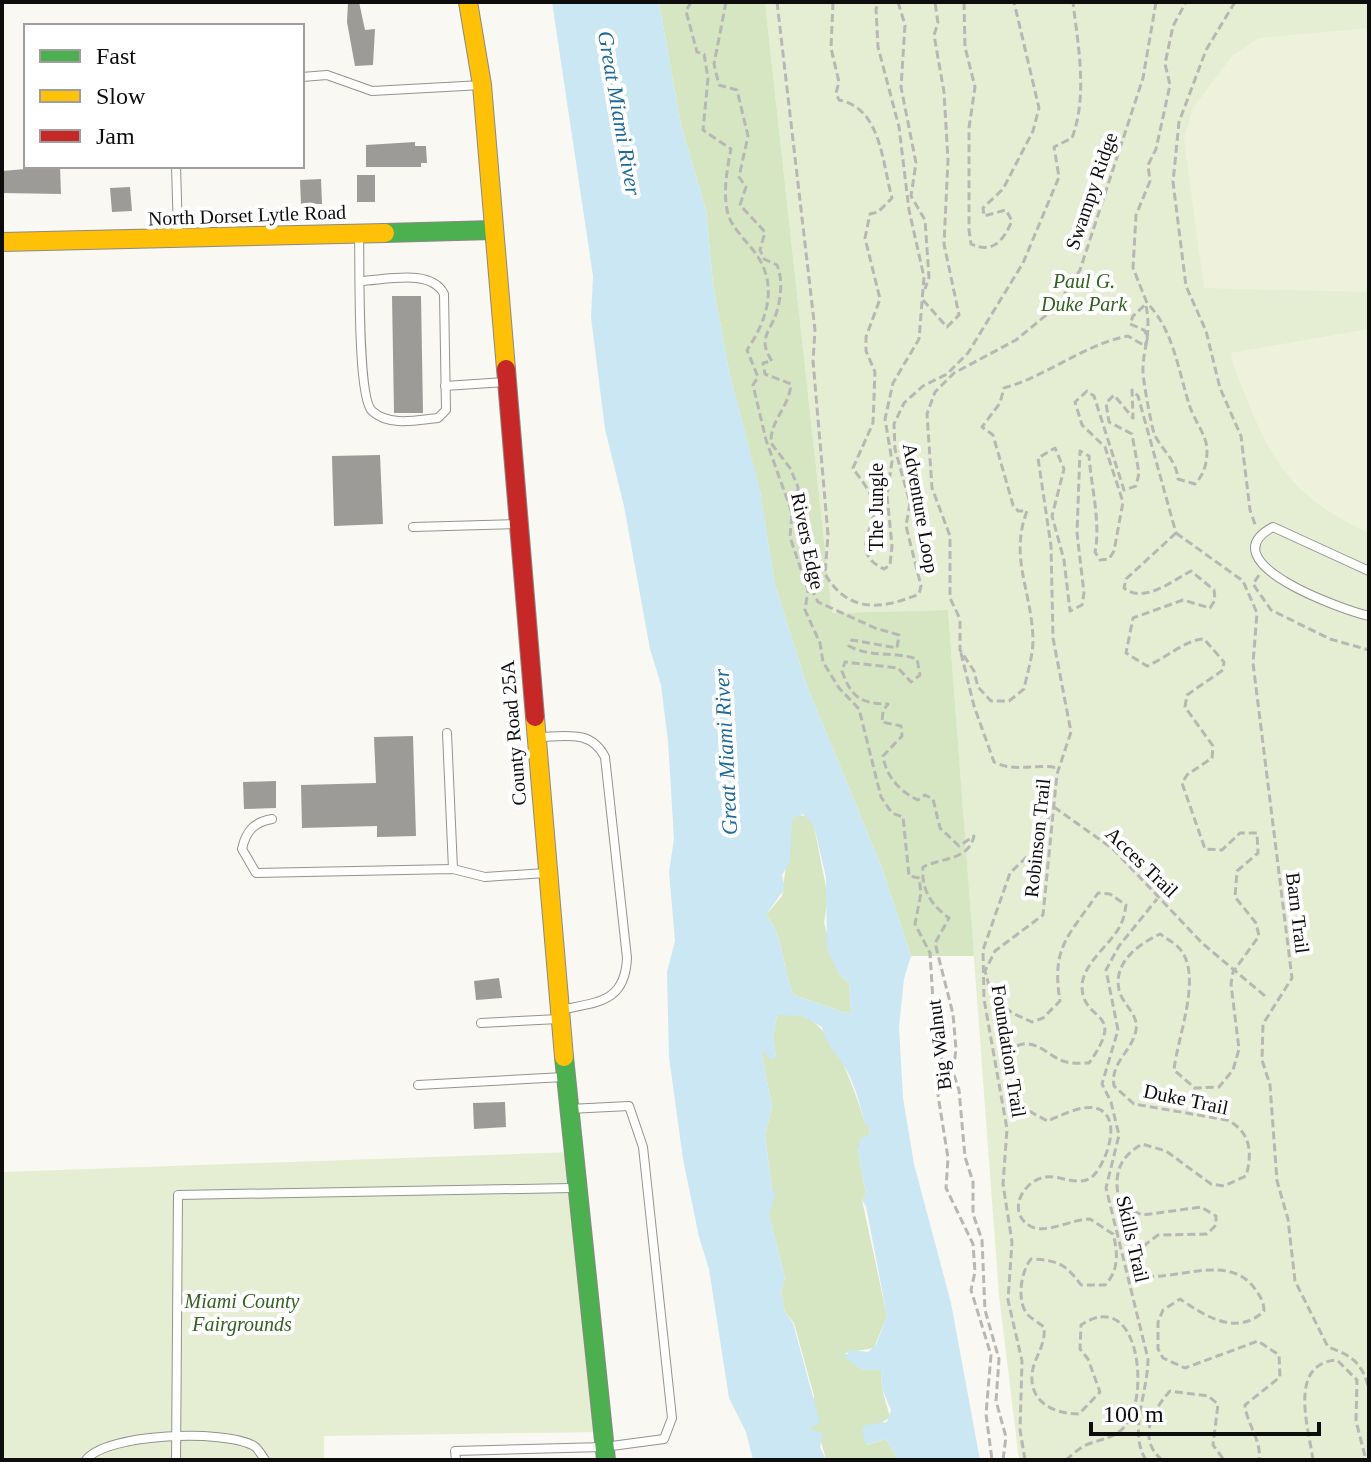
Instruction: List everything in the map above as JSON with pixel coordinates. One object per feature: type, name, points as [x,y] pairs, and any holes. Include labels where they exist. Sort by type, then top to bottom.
[{"type":"main road","name":"County Road 25A","points":[[468,2],[482,85],[559,1015],[605,1453]]},
{"type":"main road","name":"North Dorset Lytle Road","points":[[2,242],[493,230]]},
{"type":"lane","points":[[304,77],[327,75],[372,91],[482,85]]},
{"type":"lane","points":[[176,168],[178,239]]},
{"type":"lane","points":[[359,234],[360,281],[363,392],[370,410],[386,419],[399,421],[438,418],[446,410],[444,294],[439,284],[428,278],[360,281]]},
{"type":"lane","points":[[445,386],[508,382]]},
{"type":"lane","points":[[413,527],[519,524]]},
{"type":"lane","points":[[1369,571],[1273,527],[1259,534],[1255,555],[1264,567],[1305,593],[1369,616]]},
{"type":"lane","points":[[447,733],[453,869]]},
{"type":"lane","points":[[481,1023],[559,1015],[604,1000],[618,991],[626,977],[623,917],[605,757],[598,743],[585,736],[535,737]]},
{"type":"lane","points":[[272,819],[253,825],[245,837],[242,849],[246,863],[256,873],[453,869],[485,877],[547,873]]},
{"type":"lane","points":[[418,1085],[565,1077]]},
{"type":"lane","points":[[456,1460],[455,1451],[605,1453],[664,1439],[672,1418],[643,1147],[629,1106],[568,1109]]},
{"type":"lane","points":[[176,1460],[178,1195],[575,1188]]},
{"type":"lane","points":[[86,1460],[121,1442],[175,1436],[221,1438],[255,1446],[265,1460]]},
{"type":"path","name":"Rivers Edge","points":[[691,2],[686,11],[690,32],[697,52],[704,54],[708,78],[703,130],[731,149],[726,172],[728,214],[738,234],[759,258],[767,281],[769,305],[747,350],[758,377],[753,385],[766,440],[792,513],[790,537],[808,590],[805,610],[820,643],[823,662],[839,688],[859,709],[874,779],[892,813],[903,817],[909,876],[919,878],[915,924],[930,953],[934,1017],[944,1039],[940,1070],[944,1087],[938,1095],[948,1158],[946,1188],[973,1244],[975,1272],[971,1290],[991,1355],[986,1414],[992,1460]]},
{"type":"path","name":"Big Walnut","points":[[726,2],[714,64],[719,85],[737,90],[745,116],[748,136],[739,177],[746,187],[740,205],[765,232],[760,250],[764,259],[777,265],[783,279],[776,315],[766,330],[767,354],[772,361],[763,363],[765,374],[791,384],[790,398],[774,421],[771,443],[790,468],[798,487],[796,526],[811,558],[810,586],[818,602],[875,628],[899,635],[897,648],[852,640],[849,646],[866,655],[900,653],[917,659],[920,675],[911,682],[898,668],[845,662],[842,671],[855,697],[864,704],[888,704],[883,711],[882,722],[901,726],[902,736],[883,756],[885,770],[906,794],[918,800],[925,795],[933,799],[940,828],[959,846],[974,836],[971,848],[962,856],[939,859],[923,867],[921,882],[936,909],[949,918],[935,943],[953,1014],[956,1049],[953,1072],[959,1090],[965,1157],[973,1182],[973,1214],[982,1240],[985,1310],[999,1359],[996,1401],[1006,1437],[1003,1460]]},
{"type":"path","name":"Adventure Loop","points":[[777,2],[815,330],[813,361],[828,535],[825,574],[834,591],[877,606],[900,603],[919,594],[921,586],[906,526],[910,503],[895,449],[894,424],[904,403],[923,386],[947,374],[968,353],[1023,263],[1059,177],[1054,147],[1072,138],[1079,117],[1080,61],[1073,2]]},
{"type":"path","name":"The Jungle","points":[[833,2],[831,48],[839,82],[836,93],[839,100],[855,103],[870,115],[892,198],[878,212],[870,214],[865,238],[880,299],[866,337],[866,351],[875,372],[873,423],[853,468],[868,491],[874,508],[864,537],[866,548],[875,565],[884,569],[890,565],[892,546],[887,496],[892,461],[885,419],[893,383],[919,339],[924,277],[909,210],[899,127],[878,47],[876,9],[879,2]]},
{"type":"path","name":"The Jungle","points":[[898,2],[905,25],[901,87],[916,163],[911,196],[925,220],[929,277],[922,298]]},
{"type":"path","points":[[922,298],[928,310],[947,327],[959,315],[944,244],[948,160],[944,92],[934,35],[938,23],[935,2]]},
{"type":"path","points":[[964,2],[965,47],[975,87],[969,128],[969,230],[971,244],[981,248],[994,247],[1003,240],[1012,221],[1006,210],[984,216],[983,208],[1003,189],[1033,131],[1039,108],[1014,2]]},
{"type":"path","name":"Swampy Ridge","points":[[1156,2],[1143,78],[1080,270],[1056,307],[1026,332],[954,373],[935,392],[927,414],[932,488],[950,536],[950,598],[960,619],[960,650],[974,671],[978,687],[991,701],[1009,701],[1024,689],[1033,643],[1028,590],[1017,550],[1027,511],[1018,511],[1013,505],[993,435],[982,427],[1000,403],[1004,388],[1030,381],[1106,340],[1128,336],[1145,346],[1148,337],[1144,330],[1130,324],[1133,316],[1146,304],[1133,268],[1136,215],[1150,181],[1148,165],[1156,149],[1170,85],[1165,64],[1173,26],[1186,2]]},
{"type":"path","points":[[1235,2],[1206,50],[1179,122],[1173,182],[1186,286],[1206,331],[1220,388],[1241,436],[1250,510],[1259,534]]},
{"type":"path","points":[[1146,304],[1162,319],[1183,376],[1189,405],[1207,447],[1203,475],[1195,484],[1178,479],[1176,465],[1153,433],[1152,408],[1143,378],[1150,337],[1146,304]]},
{"type":"path","name":"Robinson Trail","points":[[1066,1460],[1084,1445],[1119,1433],[1130,1420],[1139,1376],[1126,1327],[1100,1317],[1081,1325],[1078,1336],[1080,1349],[1088,1359],[1100,1392],[1079,1414],[1065,1414],[1043,1405],[1036,1397],[1031,1373],[1046,1340],[1044,1327],[1026,1313],[1022,1300],[1024,1268],[1031,1259],[1055,1260],[1067,1265],[1081,1285],[1105,1285],[1113,1277],[1117,1248],[1113,1234],[1090,1219],[1044,1228],[1031,1227],[1022,1219],[1019,1197],[1024,1186],[1045,1177],[1081,1181],[1092,1178],[1109,1154],[1110,1129],[1106,1115],[1097,1108],[1084,1108],[1047,1121],[1025,1108],[1010,1086],[1006,1063],[1011,1051],[1020,1044],[1034,1044],[1065,1062],[1089,1063],[1106,1039],[1105,1026],[1084,995],[1082,985],[1089,968],[1121,924],[1126,905],[1110,894],[1098,893],[1059,950],[1056,974],[1060,1001],[1043,1018],[1032,1022],[1012,1013],[992,996],[985,971],[995,951],[1043,915],[1058,768],[1071,732],[1053,638],[1051,546],[1038,458],[1055,448],[1064,469],[1052,516],[1064,560],[1070,611],[1082,605],[1084,593],[1077,533],[1080,451],[1089,456],[1093,516],[1099,533],[1095,552],[1100,560],[1109,559],[1114,551],[1123,502],[1105,447],[1082,425],[1075,402],[1087,391],[1094,396],[1124,490],[1136,486],[1139,473],[1132,434],[1109,422],[1106,403],[1114,395],[1133,418],[1132,390],[1138,396],[1176,533]]},
{"type":"path","points":[[1176,533],[1126,579],[1124,588],[1130,594],[1144,595],[1191,571],[1214,590],[1215,600],[1210,608],[1183,600],[1133,618],[1126,653],[1147,666],[1166,659],[1194,639],[1204,639],[1224,662],[1223,670],[1187,695],[1185,707],[1213,746],[1212,758],[1187,775],[1182,783],[1205,849],[1222,850],[1240,833],[1257,833],[1258,853],[1237,871],[1235,897],[1256,923],[1259,936],[1233,972]]},
{"type":"path","name":"Barn Trail","points":[[1176,533],[1243,581],[1257,613],[1253,663],[1292,978],[1263,1024],[1262,1060],[1270,1085],[1277,1181],[1288,1219],[1295,1281],[1328,1347],[1351,1356],[1363,1367],[1369,1389]]},
{"type":"path","points":[[1264,567],[1253,584],[1271,610],[1330,639],[1369,650]]},
{"type":"path","points":[[960,650],[974,706],[994,762],[1010,770],[1041,764],[1058,768]]},
{"type":"path","name":"Acces Trail","points":[[1053,807],[1113,849],[1157,899],[1233,972],[1265,996]]},
{"type":"path","name":"Foundation Trail","points":[[1025,1460],[1020,1430],[1022,1361],[1008,1300],[1012,1242],[1003,1184],[1007,1129],[984,999],[983,950],[1010,873],[1034,850],[1053,807]]},
{"type":"path","name":"Skills Trail","points":[[1146,1460],[1138,1449],[1137,1431],[1148,1385],[1148,1359],[1106,1188],[1119,1135],[1111,1102],[1102,1084],[1118,1030],[1106,970],[1119,946],[1157,899]]},
{"type":"path","name":"Duke Trail","points":[[1233,972],[1231,984],[1239,1049],[1233,1070],[1219,1087],[1195,1088],[1174,1070],[1176,1043],[1189,1000],[1190,975],[1182,951],[1160,934],[1137,945],[1121,968],[1119,990],[1136,1020],[1136,1031],[1112,1072],[1114,1086],[1134,1104],[1227,1120],[1240,1126],[1247,1135],[1250,1162],[1246,1176],[1224,1186],[1211,1184],[1166,1151],[1142,1144],[1128,1153],[1116,1171],[1116,1186],[1120,1206],[1143,1215],[1201,1207],[1216,1216],[1216,1225],[1207,1234],[1158,1235],[1133,1254],[1143,1276],[1158,1278],[1222,1269],[1247,1279],[1264,1303],[1264,1311],[1257,1318],[1240,1324],[1217,1320],[1180,1299],[1163,1310],[1158,1322],[1158,1349],[1163,1358],[1185,1368],[1258,1341],[1279,1355],[1280,1377],[1245,1405],[1246,1421],[1261,1449],[1259,1460]]},
{"type":"path","points":[[1313,1460],[1303,1391],[1310,1373],[1326,1361],[1337,1360],[1357,1380],[1356,1421],[1366,1460]]},
{"type":"path","points":[[1162,1460],[1147,1436],[1149,1423],[1170,1391],[1208,1396],[1218,1404],[1213,1445],[1224,1460]]},
{"type":"green space","points":[[659,2],[765,2],[832,613],[948,610],[974,956],[911,956],[882,868],[807,686],[775,585],[760,491],[729,371],[713,284],[706,210],[681,125]]},
{"type":"green space","name":"Paul G. Duke Park","points":[[765,2],[1369,2],[1369,1460],[1019,1460],[999,1295],[948,610],[832,613]]},
{"type":"green space","points":[[1369,28],[1369,292],[1204,288],[1184,139],[1193,108],[1232,56],[1259,38]]},
{"type":"green space","points":[[1369,329],[1369,533],[1315,502],[1281,466],[1256,421],[1231,353]]},
{"type":"green space","points":[[797,815],[808,816],[814,826],[828,898],[824,923],[838,973],[849,983],[851,1011],[846,1013],[794,995],[780,943],[766,915],[782,896],[792,819]]},
{"type":"green space","points":[[777,1015],[802,1016],[825,1033],[843,1063],[866,1125],[869,1124],[870,1134],[858,1149],[866,1195],[862,1200],[887,1316],[874,1348],[845,1353],[862,1370],[881,1369],[882,1389],[890,1417],[865,1434],[867,1445],[886,1439],[898,1460],[826,1460],[819,1434],[809,1428],[814,1396],[794,1323],[785,1312],[781,1291],[785,1278],[769,1215],[772,1189],[765,1135],[772,1107],[761,1050],[776,1057],[773,1037]]},
{"type":"green space","name":"Miami County Fairgrounds","points":[[572,1152],[602,1432],[324,1436],[324,1460],[2,1460],[2,1172]]},
{"type":"water","name":"Great Miami River","points":[[552,2],[659,2],[681,125],[706,210],[713,284],[729,371],[760,490],[775,585],[807,686],[882,868],[911,956],[904,979],[899,1027],[903,1098],[914,1164],[951,1303],[980,1460],[898,1460],[886,1439],[866,1445],[862,1429],[865,1425],[887,1422],[891,1410],[882,1389],[881,1370],[862,1370],[844,1357],[851,1350],[868,1352],[876,1345],[887,1316],[866,1206],[862,1200],[866,1195],[858,1149],[861,1138],[870,1134],[869,1125],[866,1126],[850,1077],[826,1040],[822,1027],[802,1016],[777,1015],[773,1037],[776,1057],[772,1060],[761,1050],[772,1107],[765,1135],[772,1189],[776,1193],[769,1215],[785,1278],[781,1291],[785,1312],[793,1323],[820,1423],[809,1428],[823,1434],[820,1447],[826,1460],[753,1460],[746,1432],[729,1398],[709,1269],[683,1159],[669,1057],[667,972],[675,941],[669,872],[674,839],[668,741],[661,685],[650,649],[624,506],[605,429],[591,317],[593,276]],"holes":[[[803,814],[814,826],[826,877],[827,949],[838,973],[849,983],[851,1011],[846,1013],[794,995],[780,943],[766,915],[785,888],[782,875],[790,862],[792,819]]]},
{"type":"building","points":[[348,2],[359,2],[365,30],[375,29],[373,65],[355,66],[347,22]]},
{"type":"building","points":[[415,142],[415,146],[426,146],[427,163],[421,163],[421,167],[366,167],[366,145]]},
{"type":"building","points":[[60,168],[61,194],[2,193],[2,171]]},
{"type":"building","points":[[357,175],[375,175],[375,202],[357,202]]},
{"type":"building","points":[[321,179],[322,204],[301,204],[300,180]]},
{"type":"building","points":[[130,187],[132,211],[112,212],[110,188]]},
{"type":"building","points":[[392,296],[421,296],[423,413],[394,413]]},
{"type":"building","points":[[380,455],[383,524],[334,526],[332,456]]},
{"type":"building","points":[[413,736],[416,836],[377,837],[377,826],[302,828],[301,785],[376,783],[374,737]]},
{"type":"building","points":[[276,781],[276,808],[244,809],[243,782]]},
{"type":"building","points":[[499,978],[502,998],[476,1000],[474,981]]},
{"type":"building","points":[[505,1102],[506,1127],[474,1129],[473,1103]]},
{"type":"traffic: fast","points":[[385,233],[493,230]]},
{"type":"traffic: fast","points":[[564,1057],[606,1460]]},
{"type":"traffic: slow","points":[[468,2],[482,85],[506,369]]},
{"type":"traffic: slow","points":[[2,242],[385,233]]},
{"type":"traffic: slow","points":[[535,717],[564,1057]]},
{"type":"traffic: jam","points":[[506,369],[535,717]]}]
